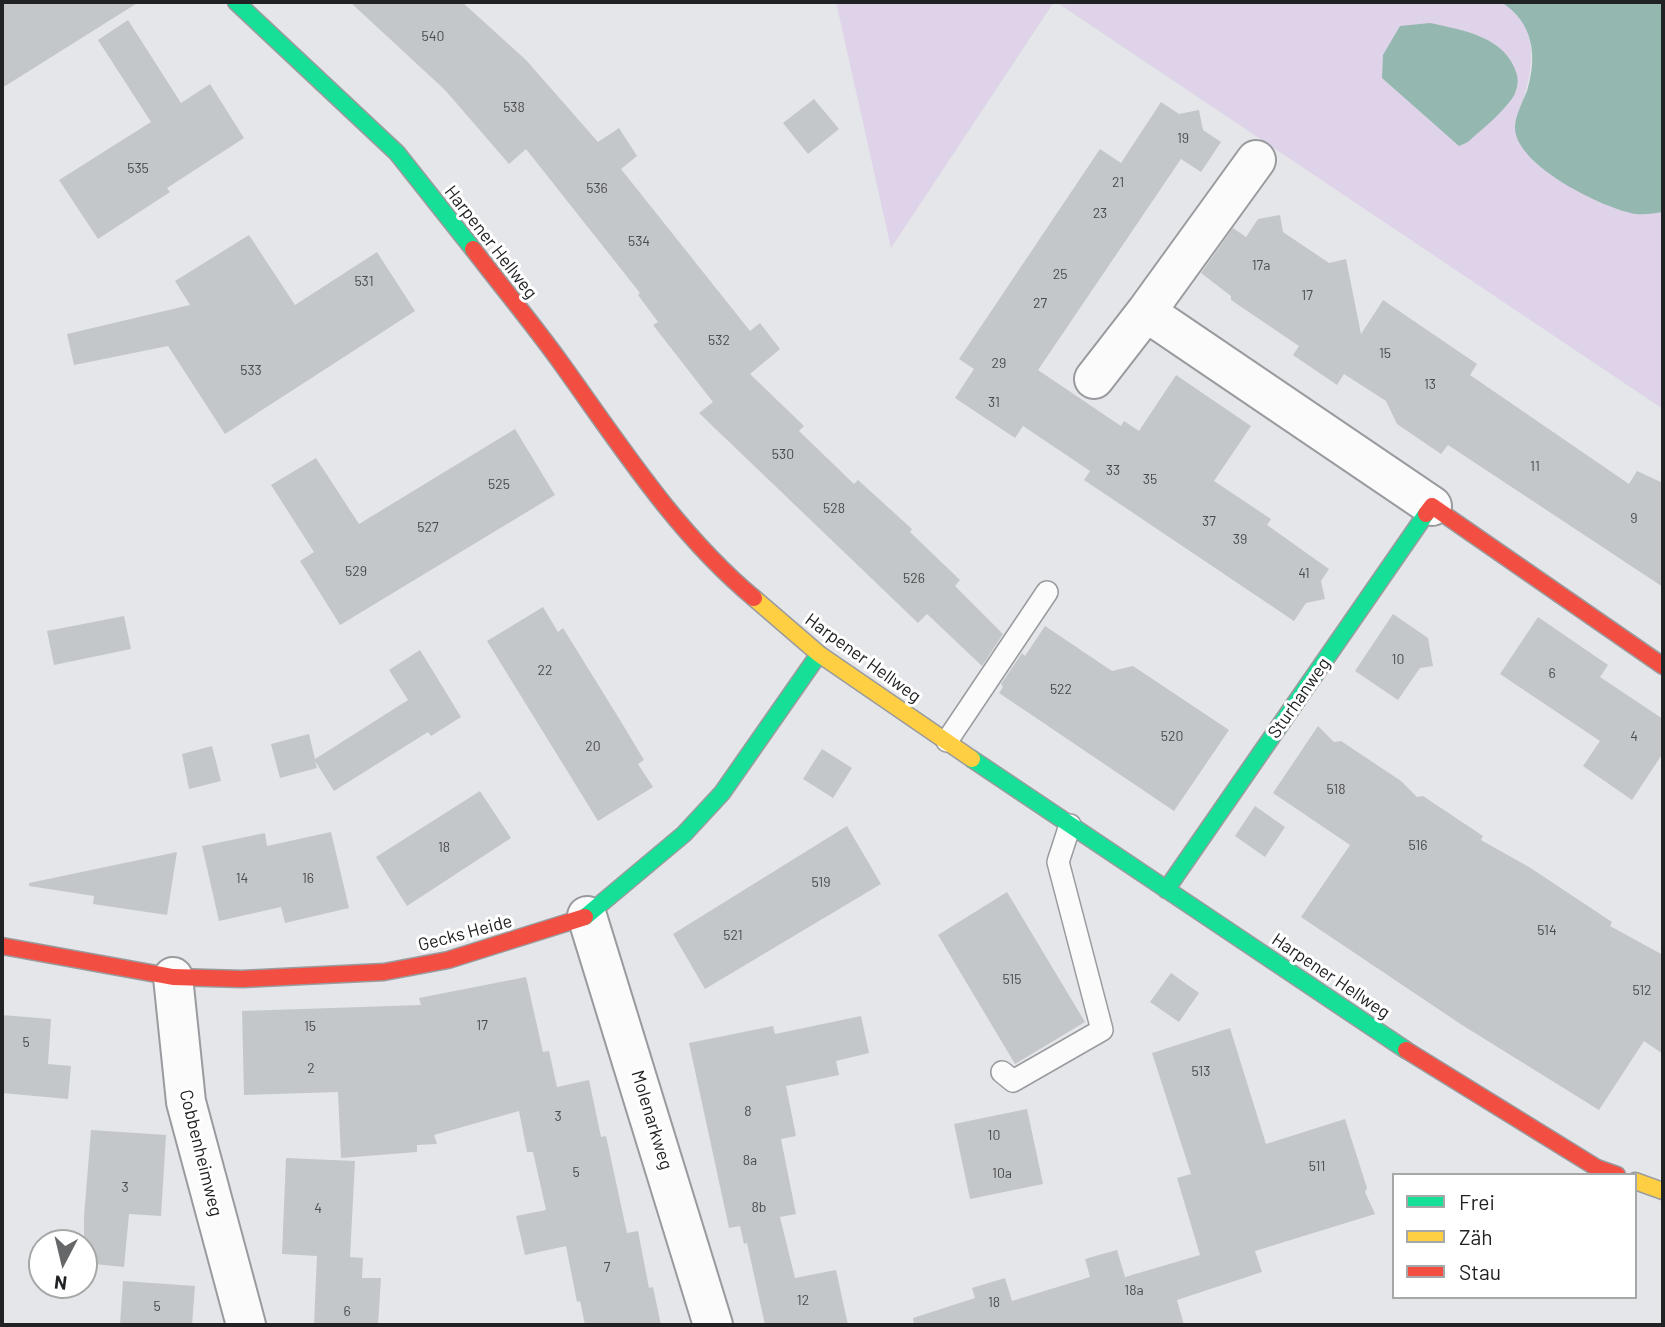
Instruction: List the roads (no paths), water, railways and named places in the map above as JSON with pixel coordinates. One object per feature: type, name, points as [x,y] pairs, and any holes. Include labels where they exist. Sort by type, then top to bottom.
[{"type":"street","name":"Harpener Hellweg","points":[[236,2],[397,153],[560,361],[637,471],[731,579],[819,654],[1440,1073],[1597,1168],[1611,1173]]},
{"type":"street","points":[[1094,379],[1256,160]]},
{"type":"street","points":[[1146,312],[1663,666]]},
{"type":"street","name":"Sturhanweg","points":[[1166,890],[1432,506]]},
{"type":"street","name":"Gecks Heide","points":[[2,946],[173,978],[242,979],[384,972],[448,960],[587,916],[684,834],[722,793],[819,654]]},
{"type":"street","name":"Molenarkweg","points":[[587,916],[713,1325]]},
{"type":"street","name":"Cobbenheimweg","points":[[173,978],[186,1102],[246,1325]]},
{"type":"street","points":[[1637,1182],[1663,1191]]},
{"type":"lane","points":[[947,741],[1047,592]]},
{"type":"lane","points":[[1002,1072],[1013,1081],[1027,1076],[1102,1030],[1058,862],[1070,825]]}]
